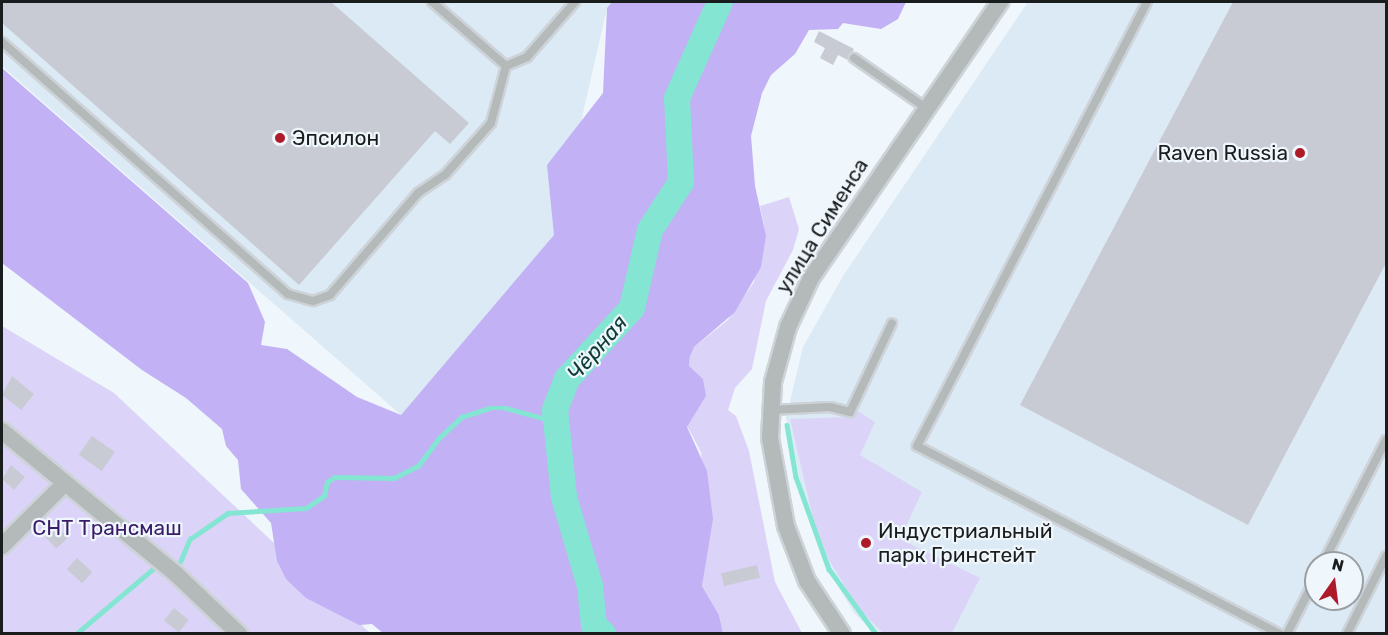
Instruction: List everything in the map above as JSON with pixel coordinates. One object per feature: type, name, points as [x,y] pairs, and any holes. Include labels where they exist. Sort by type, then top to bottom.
[{"type":"street","name":"улица Сименса","points":[[842,633],[807,581],[786,526],[773,466],[771,410],[788,327],[811,278],[1000,2]]},
{"type":"street","points":[[2,431],[177,575],[239,633]]},
{"type":"street","points":[[2,546],[65,483]]},
{"type":"lane","points":[[432,2],[506,66]]},
{"type":"lane","points":[[506,66],[527,57],[575,2]]},
{"type":"lane","points":[[1147,2],[917,446],[1280,633]]},
{"type":"lane","points":[[2,42],[288,294],[313,301],[330,295],[418,193],[446,175],[491,123],[506,66]]},
{"type":"lane","points":[[854,58],[926,108]]},
{"type":"lane","points":[[771,410],[830,407],[850,412],[892,323]]},
{"type":"lane","points":[[1329,551],[1386,440]]},
{"type":"lane","points":[[1347,633],[1386,556]]},
{"type":"lane","points":[[1287,633],[1304,600]]},
{"type":"shaded area","points":[[2,2],[612,2],[607,8],[555,235],[401,415],[2,66]]},
{"type":"shaded area","points":[[612,2],[906,2],[898,19],[881,29],[843,23],[838,29],[809,30],[795,54],[771,75],[762,93],[751,136],[755,186],[766,236],[761,267],[735,312],[694,347],[689,366],[703,379],[706,396],[687,427],[707,471],[713,519],[702,586],[719,615],[723,633],[384,634],[372,624],[359,625],[306,598],[286,579],[277,561],[271,523],[241,489],[238,460],[226,446],[222,429],[186,398],[142,370],[2,263],[2,68],[248,283],[265,322],[261,345],[287,349],[357,397],[401,415],[554,235],[547,165],[603,93],[607,8]]},
{"type":"shaded area","points":[[1028,2],[1386,2],[1386,633],[875,633],[854,613],[824,562],[802,490],[786,418],[803,347],[843,276]]},
{"type":"green space","points":[[789,197],[799,229],[793,250],[766,301],[752,369],[735,388],[728,410],[736,416],[749,451],[775,582],[802,633],[723,633],[719,615],[702,586],[708,538],[701,452],[687,426],[706,396],[689,366],[690,355],[694,347],[728,320],[754,282],[764,226],[760,206]]},
{"type":"green space","name":"СНТ Трансмаш","points":[[2,326],[114,393],[370,633],[2,634]]},
{"type":"green space","points":[[856,410],[875,422],[860,455],[922,492],[900,539],[980,578],[952,633],[883,633],[858,608],[828,558],[814,522],[790,419],[851,417]]},
{"type":"building","name":"Эпсилон","points":[[2,2],[331,2],[469,123],[450,144],[435,131],[299,285],[2,23]]},
{"type":"building","points":[[1233,2],[1386,2],[1386,263],[1248,525],[1020,405]]},
{"type":"building","points":[[819,31],[854,49],[848,60],[838,55],[833,65],[820,58],[825,48],[814,42]]},
{"type":"building","points":[[12,376],[34,394],[21,410],[2,395]]},
{"type":"building","points":[[92,436],[115,452],[102,471],[79,455]]},
{"type":"building","points":[[11,465],[25,477],[14,490],[2,479]]},
{"type":"building","points":[[57,526],[68,538],[56,549],[45,537]]},
{"type":"building","points":[[77,558],[92,572],[82,583],[67,569]]},
{"type":"building","points":[[757,565],[760,578],[724,586],[721,573]]},
{"type":"building","points":[[174,608],[189,620],[179,632],[164,620]]},
{"type":"waterway","name":"Чёрная","points":[[603,634],[594,625],[590,586],[564,497],[555,410],[567,379],[632,308],[650,230],[681,182],[677,98],[720,2]]},
{"type":"waterway","points":[[180,562],[190,539],[228,513],[306,508],[324,496],[327,482],[335,477],[394,478],[418,466],[438,439],[462,417],[489,408],[506,408],[557,422]]},
{"type":"waterway","points":[[787,425],[796,477],[829,569],[876,634]]},
{"type":"waterway","points":[[76,634],[153,569]]},
{"type":"place","name":"Эпсилон","points":[[280,138]]},
{"type":"place","name":"Raven Russia","points":[[1300,153]]},
{"type":"place","name":"Индустриальный парк Гринстейт","points":[[866,543]]}]
